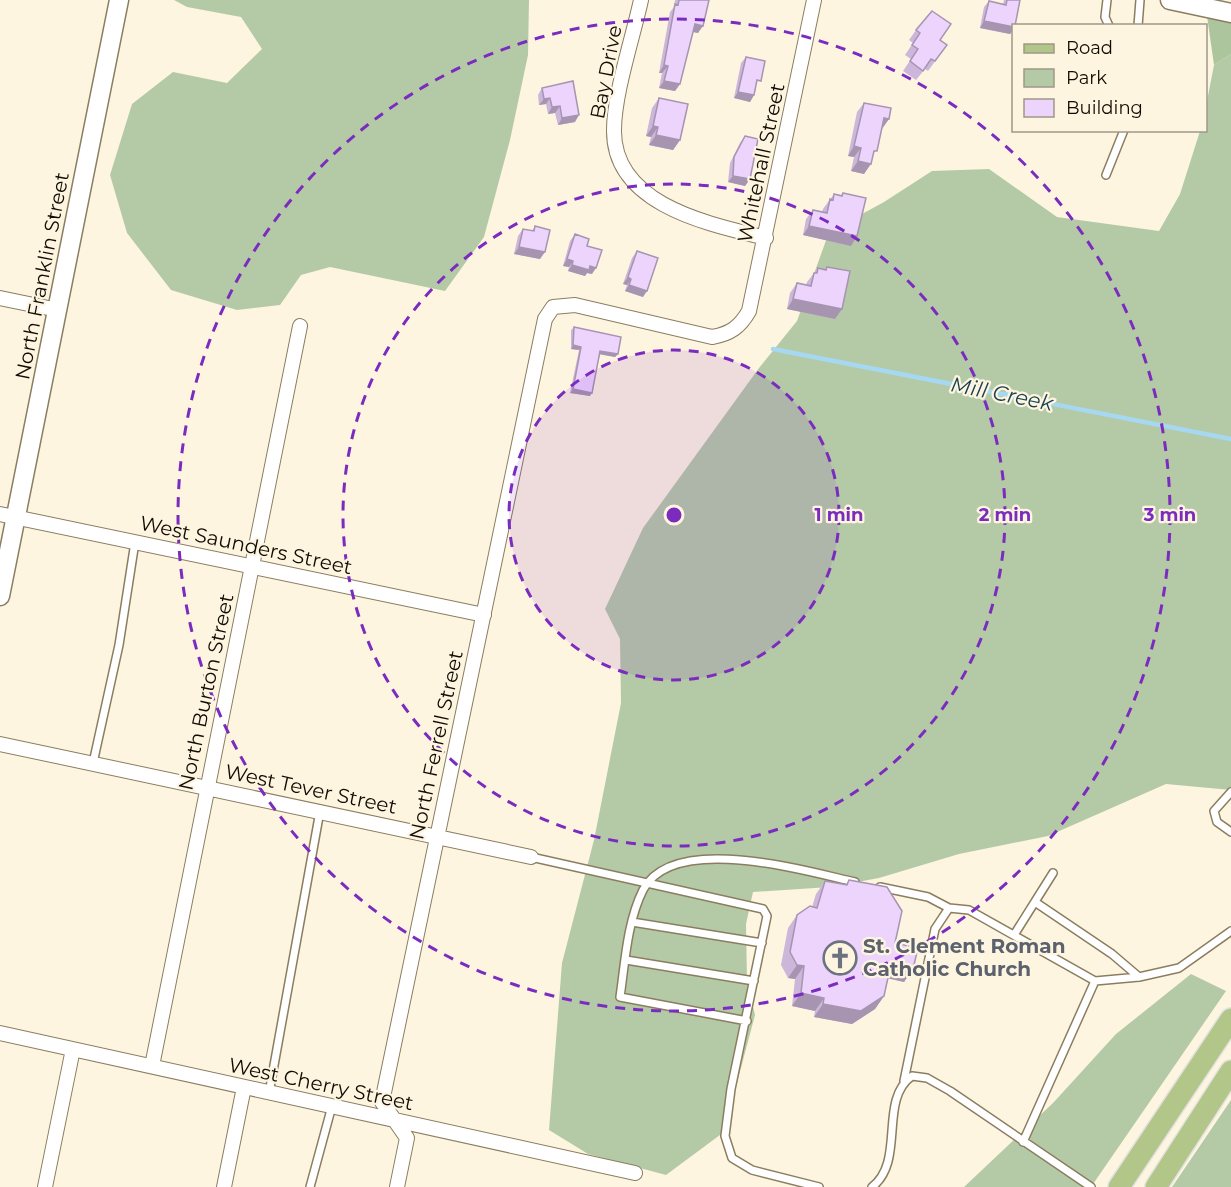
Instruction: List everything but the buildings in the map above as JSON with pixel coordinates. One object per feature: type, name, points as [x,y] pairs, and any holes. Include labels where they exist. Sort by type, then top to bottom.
[{"type":"main road","points":[[1119,1187],[1231,1019]]},
{"type":"main road","points":[[1156,1187],[1231,1071]]},
{"type":"street","name":"Bay Drive","points":[[640,0],[614,117],[614,138],[618,158],[633,180],[668,207],[724,228],[766,238]]},
{"type":"street","name":"Whitehall Street","points":[[553,307],[566,304],[591,307],[700,336],[724,335],[735,330],[749,311],[814,0]]},
{"type":"street","points":[[1170,0],[1231,13]]},
{"type":"street","name":"North Franklin Street","points":[[0,596],[8,516],[58,310],[116,1]]},
{"type":"street","points":[[0,298],[58,310]]},
{"type":"street","name":"North Ferrell Street","points":[[396,1187],[407,1138],[382,1102],[543,325],[553,307]]},
{"type":"street","name":"North Burton Street","points":[[152,1066],[206,785],[253,566],[300,326]]},
{"type":"street","name":"West Saunders Street","points":[[8,516],[484,615]]},
{"type":"street","name":"West Tever Street","points":[[0,744],[206,785],[531,857]]},
{"type":"street","name":"West Cherry Street","points":[[0,1033],[635,1173]]},
{"type":"street","points":[[45,1187],[73,1049]]},
{"type":"street","points":[[224,1187],[244,1088]]},
{"type":"lane","points":[[1107,0],[1105,17],[1108,24]]},
{"type":"lane","points":[[1138,24],[1140,0]]},
{"type":"lane","points":[[1106,175],[1123,132]]},
{"type":"lane","points":[[93,763],[119,645],[135,542]]},
{"type":"lane","points":[[1231,792],[1214,811],[1217,822],[1231,832]]},
{"type":"lane","points":[[269,1093],[320,811]]},
{"type":"lane","points":[[531,857],[763,909],[767,916],[747,1021],[731,1089],[725,1136],[732,1158],[752,1170],[819,1187]]},
{"type":"lane","points":[[747,1021],[620,997],[632,922],[648,883],[654,875],[681,863],[737,860],[862,883]]},
{"type":"lane","points":[[1014,935],[1053,873]]},
{"type":"lane","points":[[872,885],[928,897],[949,908],[969,910],[1095,981],[1139,977],[1179,968],[1206,951],[1230,930]]},
{"type":"lane","points":[[1035,902],[1112,954],[1139,977]]},
{"type":"lane","points":[[872,1187],[886,1172],[896,1105],[904,1082],[935,929],[949,908]]},
{"type":"lane","points":[[632,922],[762,943]]},
{"type":"lane","points":[[626,960],[754,981]]},
{"type":"lane","points":[[1023,1142],[1095,981]]},
{"type":"lane","points":[[904,1082],[912,1076],[927,1078],[950,1091],[1091,1187]]},
{"type":"lane","points":[[310,1187],[332,1106]]},
{"type":"green space","points":[[174,0],[529,0],[528,55],[510,140],[484,237],[445,291],[330,267],[301,275],[280,305],[237,310],[171,290],[127,233],[110,175],[132,104],[173,72],[227,83],[262,49],[241,17],[187,7]]},
{"type":"green space","points":[[1207,16],[1231,21],[1231,54],[1214,65]]},
{"type":"green space","points":[[1231,54],[1231,790],[1166,784],[1048,836],[959,854],[879,878],[830,887],[753,892],[746,924],[747,981],[755,1015],[724,1132],[666,1175],[588,1154],[549,1130],[562,963],[594,840],[621,703],[620,639],[605,609],[643,528],[759,368],[797,321],[829,232],[884,202],[932,171],[989,169],[1057,217],[1159,231],[1180,194],[1200,132],[1207,132],[1207,101],[1214,65]]},
{"type":"green space","points":[[1191,974],[1226,991],[1091,1187],[964,1187],[1053,1103],[1116,1034]]},
{"type":"green space","points":[[1231,1100],[1231,1187],[1172,1187]]},
{"type":"waterway","name":"Mill Creek","points":[[773,349],[1231,439]]},
{"type":"place","name":"St. Clement Roman Catholic Church","points":[[840,958]]}]
